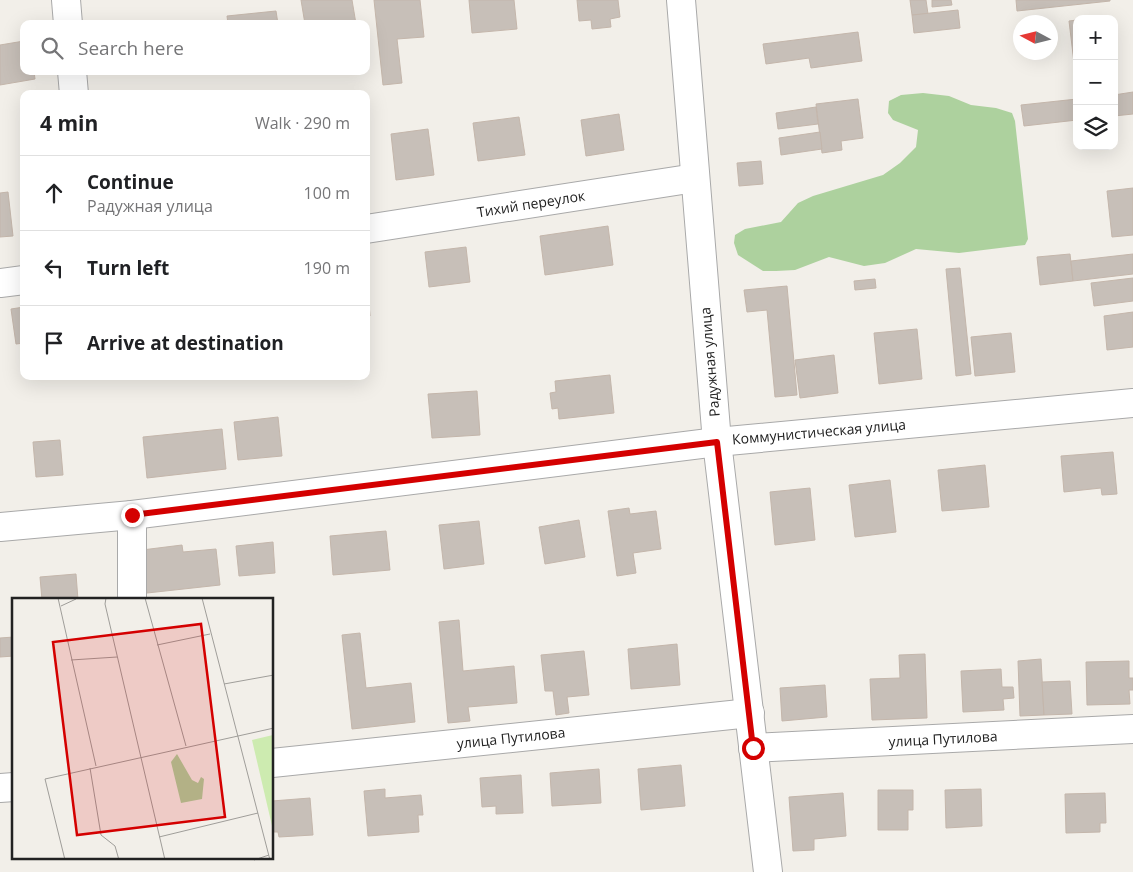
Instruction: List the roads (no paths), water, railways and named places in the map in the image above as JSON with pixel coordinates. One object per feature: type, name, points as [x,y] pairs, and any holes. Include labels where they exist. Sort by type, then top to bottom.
[{"type":"street","points":[[66,0],[68,20]]},
{"type":"street","name":"Радужная улица","points":[[681,0],[717,442],[768,872]]},
{"type":"street","points":[[72,75],[74,90]]},
{"type":"street","name":"Тихий переулок","points":[[370,228],[695,178]]},
{"type":"street","points":[[0,283],[20,280]]},
{"type":"street","name":"Коммунистическая улица","points":[[0,527],[132,515],[717,442],[1133,403]]},
{"type":"street","points":[[132,515],[132,598]]},
{"type":"street","name":"улица Путилова","points":[[274,763],[750,713]]},
{"type":"street","name":"улица Путилова","points":[[753,748],[1133,729]]}]
